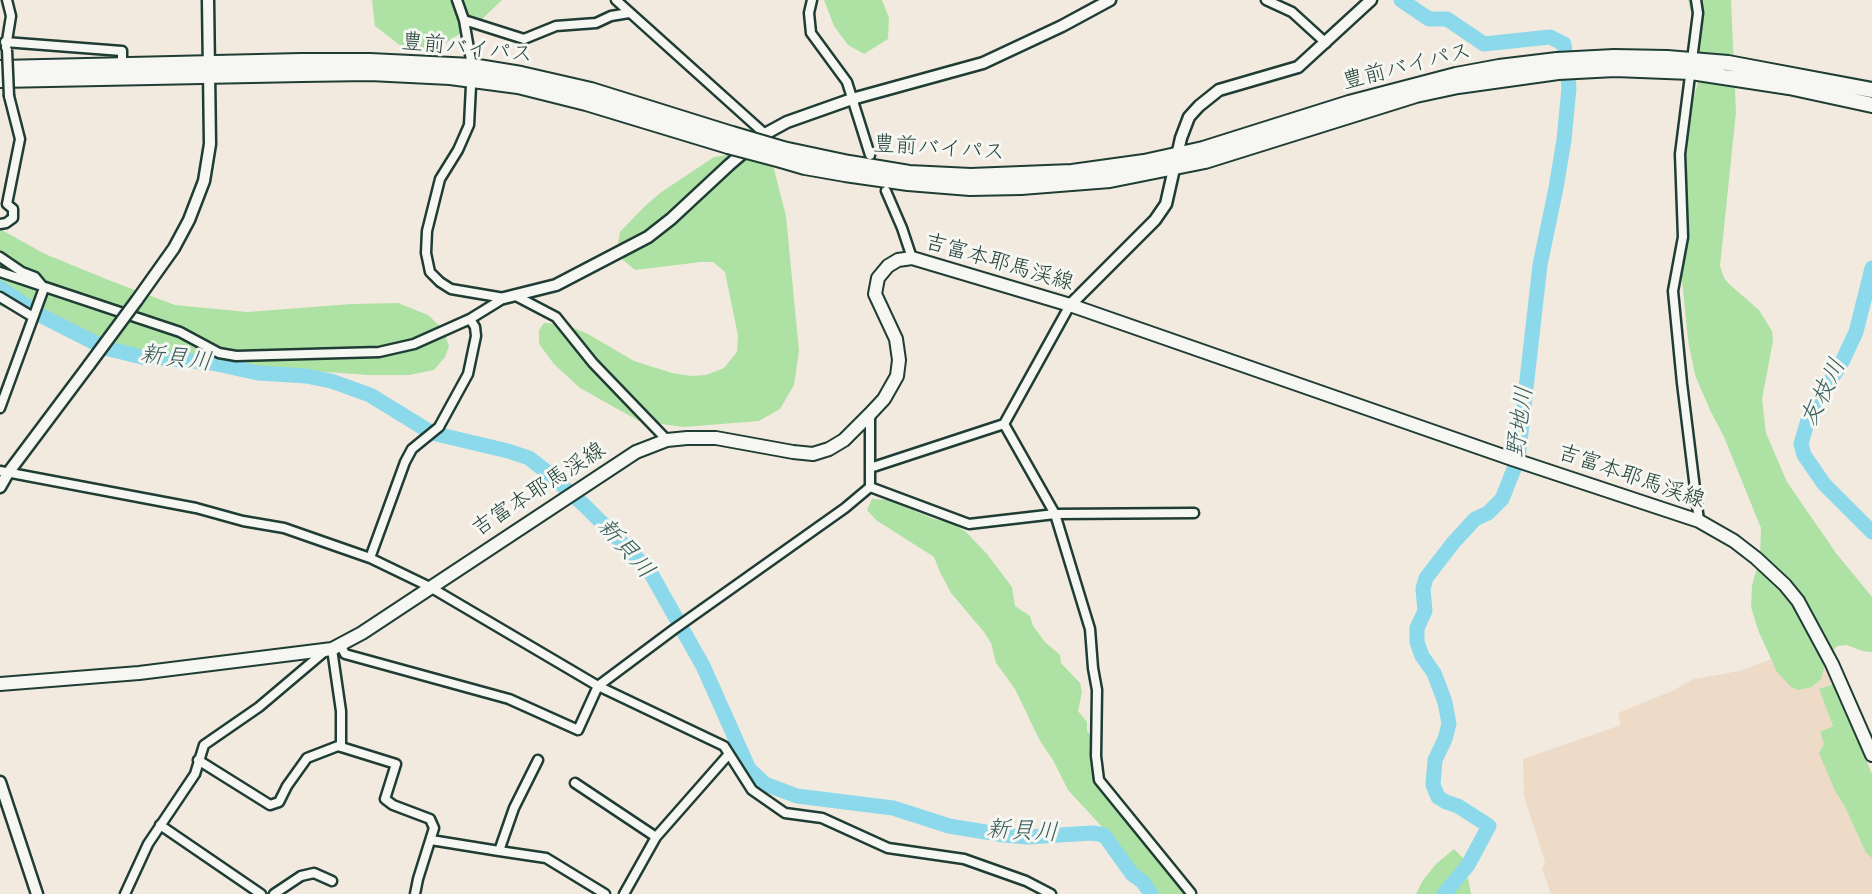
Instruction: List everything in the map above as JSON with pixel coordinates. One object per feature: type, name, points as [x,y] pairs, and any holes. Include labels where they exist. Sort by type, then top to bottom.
[{"type":"highway","name":"豊前バイパス","points":[[0,68],[122,64],[208,69],[471,73],[782,154],[805,167],[908,183],[970,188],[1072,184],[1110,180],[1177,161],[1277,140],[1416,95],[1458,86],[1558,72],[1728,63],[1872,90]]},
{"type":"highway","name":"豊前バイパス","points":[[1692,66],[1872,105]]},
{"type":"highway","name":"豊前バイパス","points":[[0,80],[208,69]]},
{"type":"main road","name":"吉富本耶馬渓線","points":[[0,684],[139,673],[332,649],[636,452],[667,440],[716,438],[793,453],[813,454],[829,448],[844,440],[870,414],[884,399],[897,376],[899,360],[896,339],[875,294],[878,278],[893,263],[912,258],[1070,305],[1512,459],[1699,521],[1734,541],[1756,558],[1785,585],[1798,601],[1832,664],[1872,755]]},
{"type":"street","points":[[0,224],[14,218],[13,209],[7,204],[20,139],[9,96],[6,46],[11,16],[8,0]]},
{"type":"street","points":[[0,487],[4,472],[137,300],[174,248],[189,220],[204,181],[210,144],[208,0]]},
{"type":"street","points":[[457,0],[464,20],[471,73],[469,125],[458,150],[440,179],[427,231],[426,253],[430,272],[440,282],[451,288],[509,296],[556,317],[593,363],[667,440]]},
{"type":"street","points":[[616,0],[765,134]]},
{"type":"street","points":[[812,0],[808,13],[811,33],[847,82],[870,155]]},
{"type":"street","points":[[0,272],[169,329],[219,353],[236,356],[379,352],[414,344],[470,319],[509,296],[556,285],[648,237],[765,134],[810,113],[852,99],[983,63],[1062,26],[1110,0]]},
{"type":"street","points":[[1266,0],[1292,12],[1326,43]]},
{"type":"street","points":[[870,468],[1004,424],[1070,305],[1155,220],[1166,204],[1189,117],[1219,90],[1298,68],[1371,0]]},
{"type":"street","points":[[1696,0],[1698,13],[1680,154],[1683,237],[1673,291],[1699,521]]},
{"type":"street","points":[[464,20],[524,39],[556,26],[596,23],[611,16],[629,13]]},
{"type":"street","points":[[6,46],[122,51],[122,64]]},
{"type":"street","points":[[886,191],[912,258]]},
{"type":"street","points":[[0,257],[22,272],[35,277],[44,288]]},
{"type":"street","points":[[0,408],[44,288]]},
{"type":"street","points":[[0,297],[33,317]]},
{"type":"street","points":[[370,558],[405,462],[412,449],[439,427],[468,374],[477,336],[476,327],[470,319]]},
{"type":"street","points":[[332,649],[509,699],[578,730],[598,686],[845,508],[870,487],[870,414]]},
{"type":"street","points":[[1004,424],[1055,514],[1090,629],[1097,690],[1096,756],[1099,780],[1191,894]]},
{"type":"street","points":[[4,472],[196,508],[243,521],[284,528],[370,558],[430,587],[598,686],[724,746],[752,790],[785,813],[822,818],[888,848],[964,860],[1026,881],[1051,894]]},
{"type":"street","points":[[870,487],[969,524],[1055,514],[1194,513]]},
{"type":"street","points":[[332,649],[341,711],[341,747]]},
{"type":"street","points":[[125,894],[148,844],[195,774],[204,745],[259,707],[332,649]]},
{"type":"street","points":[[198,760],[270,805],[279,802],[287,786],[307,758],[338,746],[396,764],[385,800],[430,819],[434,828],[415,894]]},
{"type":"street","points":[[624,894],[656,837],[729,754]]},
{"type":"street","points":[[499,851],[514,808],[538,760]]},
{"type":"street","points":[[0,782],[37,894]]},
{"type":"street","points":[[575,783],[656,837]]},
{"type":"street","points":[[160,825],[261,894]]},
{"type":"street","points":[[431,840],[546,858],[605,894]]},
{"type":"street","points":[[274,894],[301,876],[314,873],[332,881]]},
{"type":"shaded area","points":[[1785,654],[1817,654],[1834,684],[1820,689],[1833,727],[1824,744],[1835,791],[1866,853],[1872,858],[1872,894],[1551,894],[1542,869],[1545,862],[1524,796],[1523,759],[1621,725],[1618,713],[1672,691],[1694,679],[1739,671]]},
{"type":"green space","points":[[372,0],[502,0],[481,20],[438,48],[410,53],[375,26]]},
{"type":"green space","points":[[824,0],[882,0],[889,18],[888,39],[864,54],[848,45],[834,26]]},
{"type":"green space","points":[[1688,0],[1731,0],[1736,112],[1720,266],[1724,278],[1759,310],[1772,331],[1773,341],[1762,399],[1766,433],[1787,482],[1836,553],[1872,597],[1872,652],[1847,645],[1837,646],[1827,658],[1821,679],[1812,687],[1798,690],[1790,686],[1777,672],[1758,630],[1751,607],[1752,585],[1760,558],[1761,528],[1724,437],[1695,375],[1688,340],[1680,235],[1686,126],[1701,71],[1699,48]]},
{"type":"green space","points":[[756,150],[774,169],[786,216],[799,351],[794,385],[780,409],[759,421],[684,427],[639,421],[580,388],[554,364],[539,344],[539,330],[544,323],[564,324],[588,334],[634,361],[672,373],[691,376],[706,375],[724,368],[737,352],[738,336],[725,272],[713,262],[635,270],[622,259],[618,245],[620,232],[660,193],[714,157]]},
{"type":"green space","points":[[0,229],[45,254],[175,305],[247,312],[398,303],[428,315],[443,329],[449,346],[445,357],[434,370],[409,375],[368,375],[199,363],[95,340],[0,306]]},
{"type":"green space","points":[[872,499],[888,500],[934,519],[952,523],[966,532],[987,554],[1012,587],[1015,606],[1030,616],[1033,626],[1045,642],[1060,655],[1061,663],[1080,683],[1082,692],[1078,711],[1087,722],[1087,731],[1093,739],[1095,750],[1089,757],[1102,780],[1152,844],[1153,853],[1169,866],[1172,878],[1182,885],[1187,894],[1155,894],[1151,886],[1137,874],[1104,829],[1068,790],[1053,760],[1040,741],[1015,689],[996,663],[991,643],[951,593],[934,557],[876,520],[867,510]]},
{"type":"green space","points":[[1834,684],[1872,774],[1872,858],[1866,853],[1819,753],[1824,744],[1820,732],[1833,726],[1819,689]]},
{"type":"green space","points":[[1454,849],[1466,861],[1462,882],[1468,878],[1471,894],[1416,894],[1423,880],[1436,864]]},
{"type":"waterway","name":"野地川","points":[[1401,0],[1429,19],[1447,19],[1484,44],[1550,37],[1564,44],[1569,88],[1564,140],[1540,265],[1518,459],[1502,499],[1488,513],[1475,519],[1453,543],[1426,578],[1423,589],[1425,611],[1417,628],[1417,642],[1422,656],[1434,673],[1445,702],[1449,724],[1435,760],[1433,785],[1438,797],[1458,806],[1489,826],[1468,865],[1444,894]]},
{"type":"waterway","name":"友枝川","points":[[1872,268],[1856,332],[1842,362],[1810,413],[1801,444],[1804,455],[1824,484],[1872,532]]},
{"type":"waterway","name":"新貝川","points":[[0,288],[40,315],[105,348],[146,358],[212,363],[258,373],[306,376],[331,381],[370,395],[432,433],[529,458],[584,505],[649,570],[703,666],[749,769],[765,784],[797,796],[893,808],[949,826],[1004,835],[1027,837],[1093,833],[1104,835],[1132,874],[1143,882],[1151,894]]}]
